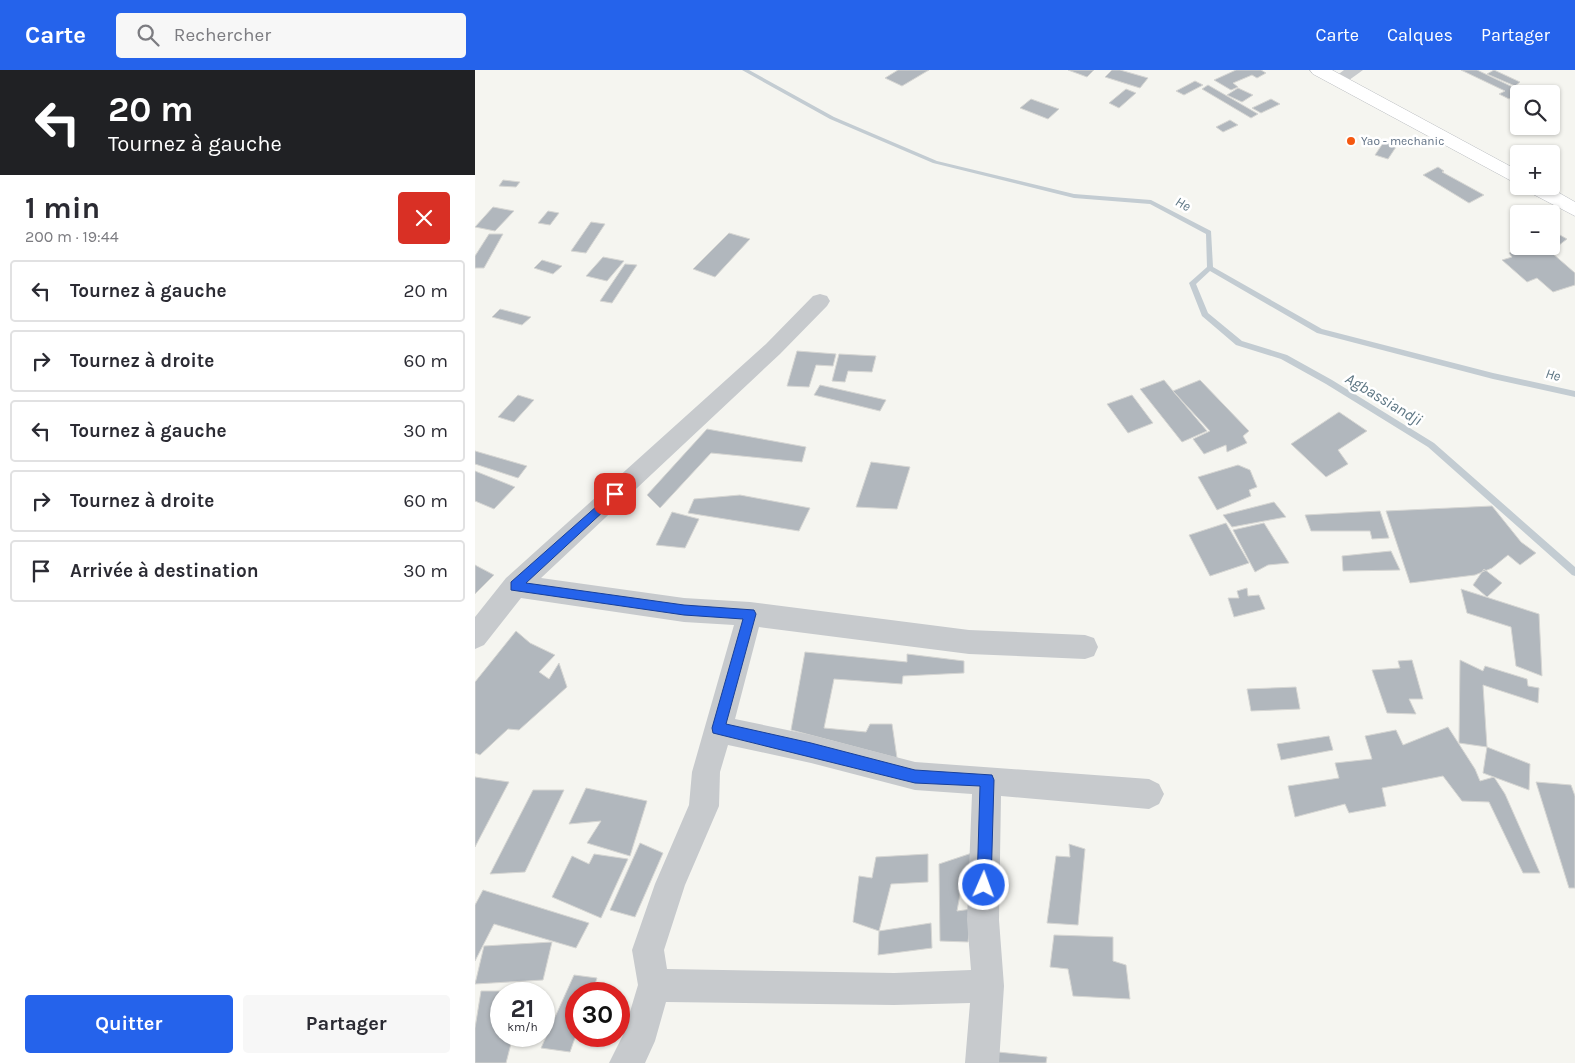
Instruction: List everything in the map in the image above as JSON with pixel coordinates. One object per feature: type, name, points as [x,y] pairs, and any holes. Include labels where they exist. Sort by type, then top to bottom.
[{"type":"main road","points":[[1319,70],[1347,75],[1510,174]]},
{"type":"main road","points":[[1548,195],[1575,210]]},
{"type":"street","points":[[475,637],[515,586],[773,349],[820,301]]},
{"type":"street","points":[[515,586],[684,610],[750,614],[969,642],[1085,647]]},
{"type":"street","points":[[626,1063],[638,1041],[654,984],[648,950],[670,884],[704,806],[706,772],[750,614]]},
{"type":"street","points":[[718,728],[811,749],[915,776],[987,780],[1149,794]]},
{"type":"street","points":[[982,1063],[988,986],[983,920],[987,780]]},
{"type":"street","points":[[654,984],[894,989],[988,986]]},
{"type":"building","points":[[898,70],[929,70],[902,86],[885,78]]},
{"type":"building","points":[[1068,70],[1094,70],[1087,77]]},
{"type":"building","points":[[1112,70],[1120,70],[1148,78],[1140,88],[1105,77]]},
{"type":"building","points":[[1236,70],[1261,70],[1266,73],[1257,78],[1252,75],[1233,83],[1238,87],[1231,90],[1214,80]]},
{"type":"building","points":[[1461,70],[1477,70],[1510,86],[1509,99],[1499,94],[1505,91]]},
{"type":"building","points":[[1494,70],[1520,82],[1513,85],[1487,74]]},
{"type":"building","points":[[1195,81],[1203,85],[1184,95],[1176,91]]},
{"type":"building","points":[[1208,85],[1258,114],[1251,118],[1202,89]]},
{"type":"building","points":[[1238,88],[1253,95],[1242,102],[1227,95]]},
{"type":"building","points":[[1126,89],[1136,93],[1119,108],[1109,103]]},
{"type":"building","points":[[1031,99],[1059,109],[1048,119],[1020,108]]},
{"type":"building","points":[[1271,99],[1280,104],[1261,113],[1252,108]]},
{"type":"building","points":[[1230,120],[1238,125],[1223,132],[1216,127]]},
{"type":"building","points":[[1385,140],[1398,144],[1388,159],[1375,155]]},
{"type":"building","points":[[1438,167],[1444,171],[1442,172],[1484,195],[1469,203],[1423,175]]},
{"type":"building","points":[[503,180],[520,182],[516,187],[499,186]]},
{"type":"building","points":[[493,207],[514,211],[495,231],[475,227]]},
{"type":"building","points":[[548,211],[559,213],[550,225],[538,223]]},
{"type":"building","points":[[591,222],[605,224],[586,253],[571,251]]},
{"type":"building","points":[[729,233],[750,239],[715,277],[693,269]]},
{"type":"building","points":[[489,234],[503,234],[484,268],[475,268],[475,256]]},
{"type":"building","points":[[1560,235],[1567,239],[1560,244]]},
{"type":"building","points":[[1510,255],[1554,255],[1575,273],[1575,285],[1553,292],[1537,278],[1527,282],[1502,260],[1512,257]]},
{"type":"building","points":[[603,257],[624,261],[607,281],[586,276]]},
{"type":"building","points":[[542,260],[562,266],[553,274],[534,268]]},
{"type":"building","points":[[625,264],[637,265],[612,303],[600,301]]},
{"type":"building","points":[[500,309],[531,317],[522,325],[492,317]]},
{"type":"building","points":[[797,351],[836,354],[833,366],[816,365],[809,387],[787,386]]},
{"type":"building","points":[[839,354],[876,356],[872,372],[848,371],[845,382],[832,381]]},
{"type":"building","points":[[1164,380],[1207,431],[1182,442],[1140,389]]},
{"type":"building","points":[[1200,380],[1249,431],[1243,436],[1247,443],[1227,452],[1226,445],[1204,454],[1193,439],[1210,431],[1173,391]]},
{"type":"building","points":[[820,385],[886,400],[880,411],[814,395]]},
{"type":"building","points":[[518,395],[534,400],[514,422],[498,417]]},
{"type":"building","points":[[1132,395],[1153,423],[1128,433],[1107,404]]},
{"type":"building","points":[[1339,412],[1367,431],[1338,450],[1348,464],[1326,477],[1291,444]]},
{"type":"building","points":[[707,429],[806,447],[802,462],[711,453],[660,508],[647,495]]},
{"type":"building","points":[[475,451],[527,466],[518,478],[475,464]]},
{"type":"building","points":[[871,462],[910,467],[897,509],[856,507]]},
{"type":"building","points":[[1238,465],[1250,470],[1257,487],[1249,490],[1251,496],[1217,510],[1198,477]]},
{"type":"building","points":[[475,471],[515,487],[494,509],[475,501]]},
{"type":"building","points":[[740,495],[810,508],[799,531],[688,513],[694,499]]},
{"type":"building","points":[[1274,502],[1286,517],[1232,527],[1223,515]]},
{"type":"building","points":[[1492,506],[1521,542],[1536,553],[1520,565],[1508,555],[1492,568],[1475,575],[1410,583],[1386,511]]},
{"type":"building","points":[[1380,511],[1389,538],[1372,539],[1370,531],[1311,531],[1305,515]]},
{"type":"building","points":[[672,512],[699,519],[685,548],[656,545]]},
{"type":"building","points":[[1226,523],[1249,563],[1210,576],[1189,535]]},
{"type":"building","points":[[1264,523],[1289,563],[1268,565],[1255,572],[1233,530]]},
{"type":"building","points":[[1391,551],[1400,570],[1343,571],[1342,556]]},
{"type":"building","points":[[475,565],[494,575],[475,594]]},
{"type":"building","points":[[1484,569],[1502,583],[1487,597],[1473,585]]},
{"type":"building","points":[[1247,588],[1248,596],[1259,595],[1265,609],[1234,617],[1228,598],[1239,598],[1237,591]]},
{"type":"building","points":[[1461,589],[1539,614],[1542,676],[1516,666],[1511,627],[1467,613]]},
{"type":"building","points":[[516,631],[530,643],[555,655],[539,672],[549,679],[559,663],[567,687],[519,730],[508,729],[480,755],[475,753],[475,682]]},
{"type":"building","points":[[805,652],[907,662],[907,654],[964,661],[964,673],[903,676],[902,684],[834,679],[824,728],[866,732],[870,724],[892,724],[897,758],[791,730]]},
{"type":"building","points":[[1412,660],[1423,699],[1409,699],[1416,714],[1387,713],[1372,670],[1400,668],[1398,661]]},
{"type":"building","points":[[1460,660],[1483,671],[1485,666],[1527,679],[1528,686],[1539,688],[1538,703],[1483,685],[1487,747],[1459,743]]},
{"type":"building","points":[[1296,687],[1300,709],[1251,711],[1247,689]]},
{"type":"building","points":[[1448,727],[1475,769],[1480,781],[1494,777],[1505,794],[1540,873],[1523,873],[1489,802],[1462,801],[1443,776],[1382,788],[1386,806],[1349,813],[1345,804],[1295,817],[1288,786],[1339,778],[1335,763],[1372,759],[1365,736],[1396,730],[1403,745]]},
{"type":"building","points":[[1329,736],[1333,750],[1281,760],[1277,744]]},
{"type":"building","points":[[1487,747],[1530,764],[1529,790],[1483,773]]},
{"type":"building","points":[[475,777],[509,782],[475,847]]},
{"type":"building","points":[[1536,782],[1571,785],[1575,796],[1575,888],[1569,888]]},
{"type":"building","points":[[586,788],[647,801],[630,856],[587,843],[601,821],[569,824]]},
{"type":"building","points":[[533,790],[564,790],[525,872],[490,874]]},
{"type":"building","points":[[640,843],[663,853],[635,917],[610,910]]},
{"type":"building","points":[[1069,844],[1085,849],[1078,925],[1047,923],[1056,856],[1070,857]]},
{"type":"building","points":[[972,853],[977,878],[962,883],[957,911],[972,909],[968,942],[940,941],[939,864]]},
{"type":"building","points":[[594,854],[628,859],[601,918],[552,897],[572,856],[589,864]]},
{"type":"building","points":[[928,854],[928,882],[891,884],[879,931],[853,922],[859,876],[872,878],[876,857]]},
{"type":"building","points":[[483,890],[589,923],[576,948],[494,924],[475,961],[475,905]]},
{"type":"building","points":[[931,923],[932,948],[878,955],[879,931]]},
{"type":"building","points":[[1054,935],[1113,937],[1113,961],[1126,965],[1130,999],[1073,996],[1068,969],[1050,967]]},
{"type":"building","points":[[552,942],[543,980],[475,984],[484,946]]},
{"type":"building","points":[[574,975],[597,978],[596,982],[571,982]]},
{"type":"building","points":[[481,991],[490,991],[490,1047],[510,1047],[506,1063],[475,1063],[475,1028]]},
{"type":"building","points":[[565,995],[565,1047],[572,1047],[570,1052],[541,1048],[555,1047],[555,1017]]},
{"type":"building","points":[[998,1052],[1047,1057],[1046,1063],[997,1063]]},
{"type":"waterway","name":"He","points":[[745,70],[832,118],[935,162],[1074,196],[1151,202],[1209,233],[1210,268]]},
{"type":"waterway","name":"He","points":[[1210,268],[1320,331],[1493,376],[1575,394]]},
{"type":"waterway","name":"Agbassiandji","points":[[1210,268],[1192,283],[1205,314],[1239,343],[1284,357],[1329,382],[1431,445],[1575,572]]},
{"type":"place","name":"Yao - mechanic","points":[[1351,141]]},
{"type":"route","points":[[615,494],[515,586],[684,610],[750,614],[718,728],[811,749],[915,776],[987,780],[984,885]]}]
